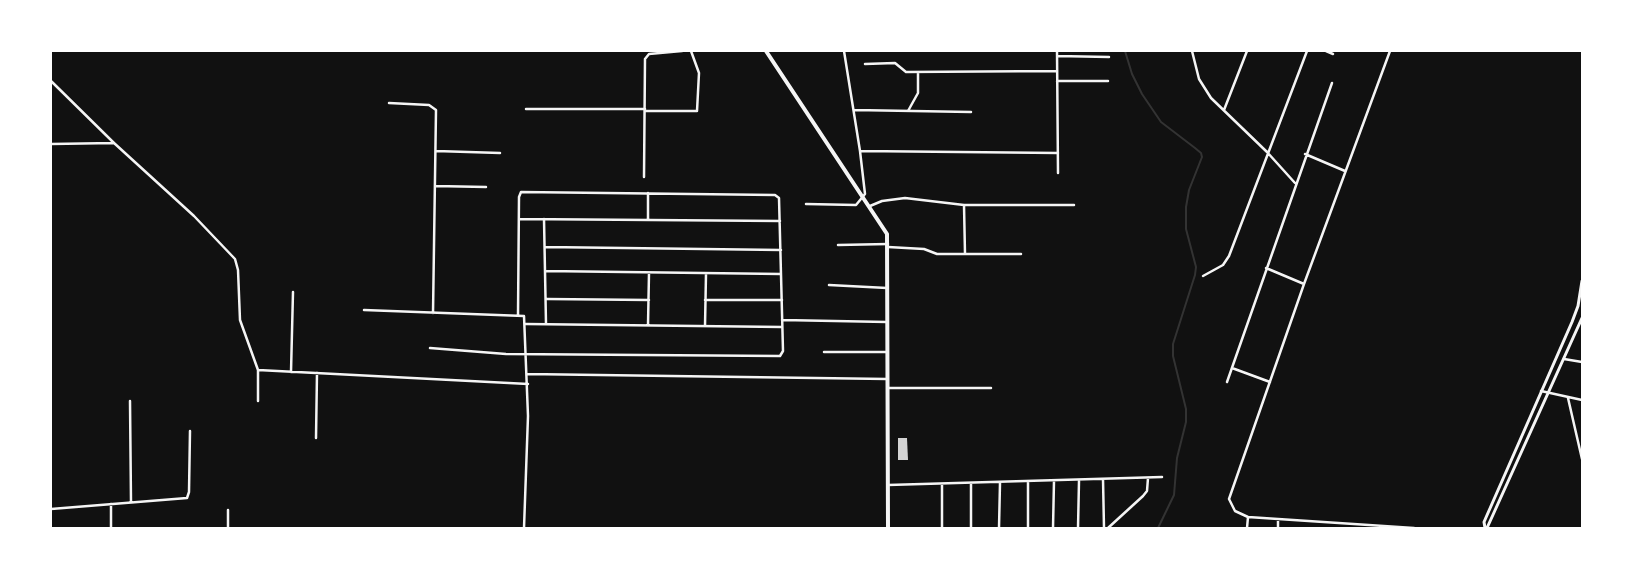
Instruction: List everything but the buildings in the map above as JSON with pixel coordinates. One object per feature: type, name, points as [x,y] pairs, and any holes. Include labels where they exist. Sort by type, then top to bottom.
[{"type":"main road","points":[[766,51],[885,230],[888,246],[888,528]]},
{"type":"street","points":[[644,177],[647,56],[682,51]]},
{"type":"street","points":[[526,109],[697,111],[699,73],[692,51]]},
{"type":"street","points":[[806,204],[854,205],[864,198],[865,185],[844,51]]},
{"type":"street","points":[[1057,51],[1058,173]]},
{"type":"street","points":[[1192,51],[1203,86],[1211,98],[1296,183]]},
{"type":"street","points":[[1224,110],[1247,51]]},
{"type":"street","points":[[1203,276],[1223,265],[1227,260],[1307,51]]},
{"type":"street","points":[[1326,51],[1333,54]]},
{"type":"street","points":[[1390,51],[1304,284],[1229,500],[1235,511],[1248,517],[1414,528]]},
{"type":"street","points":[[1057,56],[1109,56]]},
{"type":"street","points":[[865,64],[896,63],[906,72],[918,73],[1057,71]]},
{"type":"street","points":[[908,111],[918,93],[918,73]]},
{"type":"street","points":[[1057,81],[1108,80]]},
{"type":"street","points":[[51,81],[114,143],[194,216],[236,259],[240,320],[258,370],[258,401]]},
{"type":"street","points":[[1227,382],[1332,83]]},
{"type":"street","points":[[389,103],[429,105],[434,107],[436,151],[433,313]]},
{"type":"street","points":[[854,110],[971,112]]},
{"type":"street","points":[[51,144],[114,143]]},
{"type":"street","points":[[436,151],[500,152]]},
{"type":"street","points":[[860,151],[1058,152]]},
{"type":"street","points":[[1306,154],[1345,171]]},
{"type":"street","points":[[435,186],[486,187]]},
{"type":"street","points":[[430,348],[527,354],[778,357],[782,355],[783,351],[780,200],[776,196],[521,192],[518,314]]},
{"type":"street","points":[[648,193],[648,220]]},
{"type":"street","points":[[870,206],[882,201],[905,198],[964,206],[1074,205]]},
{"type":"street","points":[[964,206],[965,254]]},
{"type":"street","points":[[519,218],[780,221]]},
{"type":"street","points":[[544,219],[546,324]]},
{"type":"street","points":[[838,245],[924,249],[937,254],[1021,254]]},
{"type":"street","points":[[545,247],[781,250]]},
{"type":"street","points":[[1266,268],[1304,284]]},
{"type":"street","points":[[545,271],[781,274]]},
{"type":"street","points":[[648,325],[649,273]]},
{"type":"street","points":[[705,326],[706,274]]},
{"type":"street","points":[[1582,281],[1580,306],[1484,522],[1486,528],[1492,522],[1582,318]]},
{"type":"street","points":[[829,285],[887,288]]},
{"type":"street","points":[[291,372],[293,292]]},
{"type":"street","points":[[546,299],[649,300]]},
{"type":"street","points":[[705,300],[782,300]]},
{"type":"street","points":[[364,310],[518,314],[524,316],[526,324],[528,384],[524,528]]},
{"type":"street","points":[[782,320],[887,322]]},
{"type":"street","points":[[526,324],[782,327]]},
{"type":"street","points":[[824,352],[887,352]]},
{"type":"street","points":[[1564,359],[1582,362]]},
{"type":"street","points":[[1232,368],[1270,382]]},
{"type":"street","points":[[258,370],[528,384]]},
{"type":"street","points":[[316,438],[317,373]]},
{"type":"street","points":[[527,374],[887,379]]},
{"type":"street","points":[[888,388],[991,388]]},
{"type":"street","points":[[1541,391],[1582,400]]},
{"type":"street","points":[[1568,398],[1582,459]]},
{"type":"street","points":[[130,401],[131,503]]},
{"type":"street","points":[[51,509],[187,498],[189,492],[190,431]]},
{"type":"street","points":[[1516,450],[1523,453]]},
{"type":"street","points":[[888,485],[1079,481],[1162,477]]},
{"type":"street","points":[[1108,528],[1143,496],[1146,491],[1148,478]]},
{"type":"street","points":[[1104,479],[1104,528]]},
{"type":"street","points":[[1053,528],[1054,481]]},
{"type":"street","points":[[1078,528],[1079,481]]},
{"type":"street","points":[[1028,482],[1028,528]]},
{"type":"street","points":[[971,483],[971,528]]},
{"type":"street","points":[[999,528],[1000,483]]},
{"type":"street","points":[[942,484],[942,528]]},
{"type":"street","points":[[111,504],[111,528]]},
{"type":"street","points":[[228,510],[228,528]]},
{"type":"street","points":[[1247,528],[1248,517]]},
{"type":"street","points":[[1278,520],[1278,528]]},
{"type":"waterway","points":[[1125,51],[1132,74],[1142,94],[1161,122],[1201,153],[1202,157],[1189,190],[1186,207],[1186,229],[1196,267],[1195,275],[1173,344],[1173,356],[1186,409],[1186,422],[1177,458],[1174,495],[1158,528]]}]
